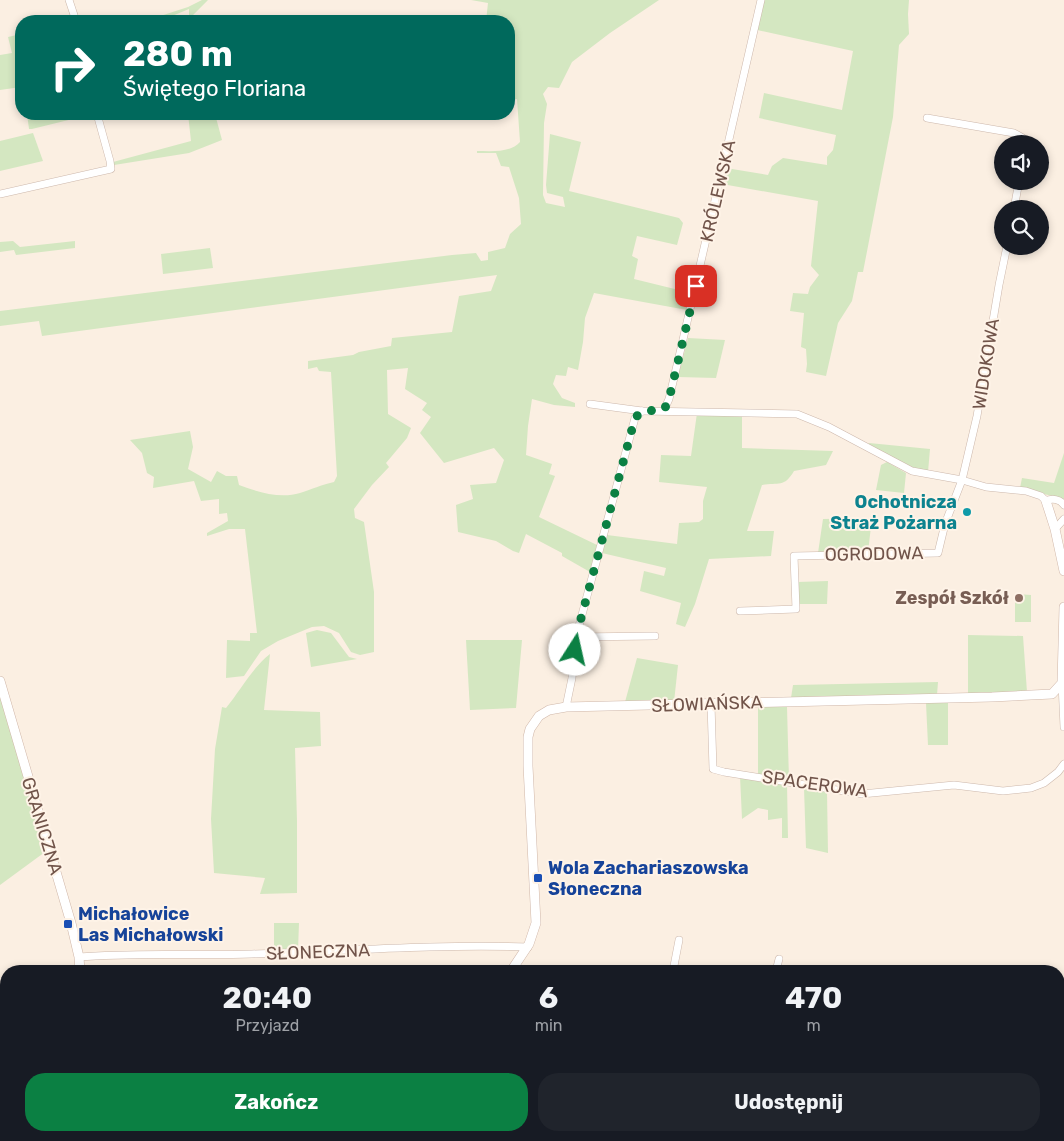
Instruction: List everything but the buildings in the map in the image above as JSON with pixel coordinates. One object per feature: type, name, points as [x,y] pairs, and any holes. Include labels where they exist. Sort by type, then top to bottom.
[{"type":"street","points":[[69,0],[74,15]]},
{"type":"street","name":"KRÓLEWSKA","points":[[664,410],[669,399],[761,0]]},
{"type":"street","points":[[927,118],[1018,135]]},
{"type":"street","points":[[0,194],[110,169],[110,161],[99,120]]},
{"type":"street","name":"WIDOKOWA","points":[[962,480],[977,416],[998,285],[1005,255]]},
{"type":"street","points":[[590,404],[642,411],[797,414],[829,427],[912,471],[962,480],[986,487],[1026,491],[1042,496],[1046,501],[1064,571]]},
{"type":"street","points":[[566,707],[572,678],[576,637],[635,418],[642,411]]},
{"type":"street","name":"OGRODOWA","points":[[740,611],[796,609],[794,556],[938,553],[945,524],[962,480]]},
{"type":"street","points":[[1046,501],[1054,499],[1062,502]]},
{"type":"street","points":[[1054,529],[1064,518]]},
{"type":"street","points":[[1064,607],[1062,682],[1064,727]]},
{"type":"street","points":[[576,637],[655,636]]},
{"type":"street","name":"GRANICZNA","points":[[0,681],[68,914],[79,965]]},
{"type":"street","name":"SŁOWIAŃSKA","points":[[515,965],[528,947],[536,923],[528,737],[533,722],[549,710],[566,707],[992,698],[1052,694],[1062,682]]},
{"type":"street","name":"SPACEROWA","points":[[711,704],[713,769],[724,772],[862,794],[954,785],[1003,791],[1030,788],[1044,783],[1058,772],[1064,764]]},
{"type":"street","points":[[674,965],[679,940]]},
{"type":"street","name":"SŁONECZNA","points":[[78,957],[136,953],[240,954],[528,947]]},
{"type":"street","points":[[778,965],[779,959]]},
{"type":"green space","points":[[202,0],[208,0],[193,15],[189,15],[189,9],[174,15],[163,15]]},
{"type":"green space","points":[[471,0],[659,0],[610,33],[572,62],[559,88],[548,87],[543,94],[547,104],[544,123],[543,195],[546,203],[565,207],[563,197],[547,193],[550,134],[581,142],[569,191],[679,218],[683,223],[677,245],[637,236],[632,256],[638,259],[634,279],[691,293],[687,310],[594,293],[585,318],[578,370],[568,367],[566,376],[556,375],[553,384],[562,398],[575,403],[575,407],[554,405],[532,399],[526,455],[552,464],[549,474],[555,476],[539,517],[597,545],[590,572],[562,556],[562,553],[526,534],[519,553],[496,541],[458,532],[456,505],[473,499],[470,485],[496,483],[504,460],[494,448],[444,463],[420,433],[431,417],[422,410],[427,403],[405,389],[408,368],[387,370],[388,414],[411,428],[407,438],[386,463],[389,467],[372,485],[354,509],[355,518],[364,522],[374,592],[374,652],[360,655],[351,652],[339,633],[324,626],[312,627],[278,641],[261,651],[244,676],[226,678],[227,640],[250,641],[250,633],[257,633],[245,529],[229,529],[207,536],[207,533],[228,521],[227,513],[219,514],[219,499],[201,501],[194,481],[153,488],[154,477],[147,473],[142,453],[130,440],[190,431],[193,447],[188,469],[211,482],[217,471],[226,476],[237,476],[239,485],[261,492],[292,495],[334,482],[337,476],[331,372],[319,371],[317,367],[308,369],[308,361],[353,355],[359,352],[391,346],[392,338],[452,332],[459,296],[491,291],[497,275],[42,336],[39,321],[0,326],[0,311],[452,255],[476,253],[481,261],[488,260],[488,252],[505,248],[510,234],[521,224],[519,198],[509,167],[501,166],[496,153],[477,153],[477,151],[506,150],[520,142],[517,99],[515,99],[515,15],[487,15],[488,3]]},
{"type":"green space","points":[[764,0],[909,0],[909,34],[899,45],[893,117],[863,272],[858,272],[852,301],[838,323],[826,376],[806,372],[806,349],[801,347],[804,313],[790,311],[793,293],[808,294],[810,287],[819,275],[811,266],[818,201],[722,184],[726,168],[768,175],[772,166],[783,158],[827,165],[827,157],[833,150],[836,135],[759,118],[764,93],[842,110],[853,51],[757,30]]},
{"type":"green space","points":[[15,35],[15,88],[0,90],[0,55],[12,53],[8,37]]},
{"type":"green space","points":[[28,120],[69,120],[32,129],[29,129]]},
{"type":"green space","points":[[189,120],[217,120],[222,140],[189,153],[114,165],[113,162],[191,141]]},
{"type":"green space","points":[[33,133],[43,161],[0,171],[0,141]]},
{"type":"green space","points":[[13,241],[20,247],[75,241],[75,248],[16,255],[14,250],[0,252],[0,242]]},
{"type":"green space","points":[[210,248],[213,268],[163,274],[161,254]]},
{"type":"green space","points":[[688,338],[725,340],[716,378],[678,377]]},
{"type":"green space","points":[[697,413],[742,415],[742,448],[833,451],[826,465],[794,471],[784,482],[762,485],[747,531],[774,531],[771,556],[709,559],[695,604],[685,627],[676,624],[681,603],[640,591],[644,571],[664,576],[666,568],[602,553],[607,535],[677,544],[679,523],[699,522],[703,519],[703,501],[707,487],[659,482],[661,455],[691,456]]},
{"type":"green space","points":[[869,443],[930,449],[928,472],[912,468],[868,446]]},
{"type":"green space","points":[[1064,453],[1064,499],[1020,488],[1022,478],[1054,483]]},
{"type":"green space","points":[[887,462],[906,473],[904,493],[876,490],[881,465]]},
{"type":"green space","points":[[872,518],[868,552],[818,553],[823,519]]},
{"type":"green space","points":[[828,581],[827,604],[798,604],[797,582]]},
{"type":"green space","points":[[1015,594],[1031,595],[1031,622],[1015,622]]},
{"type":"green space","points":[[317,630],[331,633],[349,657],[357,659],[311,667],[306,633]]},
{"type":"green space","points":[[968,635],[1023,636],[1027,692],[968,694]]},
{"type":"green space","points":[[466,640],[522,640],[516,708],[470,710]]},
{"type":"green space","points":[[270,654],[264,710],[320,712],[321,746],[295,748],[297,893],[260,894],[265,878],[214,873],[211,819],[215,749],[222,707],[226,708],[252,673]]},
{"type":"green space","points":[[637,658],[678,665],[674,702],[625,702]]},
{"type":"green space","points":[[938,682],[937,695],[791,698],[793,685]]},
{"type":"green space","points":[[0,691],[45,852],[0,885]]},
{"type":"green space","points":[[926,703],[948,703],[948,745],[928,745]]},
{"type":"green space","points":[[758,707],[787,707],[789,780],[758,774]]},
{"type":"green space","points":[[740,776],[787,783],[788,838],[782,838],[782,818],[768,820],[768,810],[758,808],[742,819]]},
{"type":"green space","points":[[804,788],[827,792],[828,853],[806,848]]},
{"type":"green space","points":[[274,923],[299,923],[298,950],[274,950]]},
{"type":"place","name":"Ochotnicza Straż Pożarna","points":[[967,512]]},
{"type":"place","name":"Zespół Szkół","points":[[1019,598]]},
{"type":"place","name":"Wola Zachariaszowska Słoneczna","points":[[538,878]]},
{"type":"place","name":"Michałowice Las Michałowski","points":[[68,924]]},
{"type":"route","points":[[575,650],[576,637],[635,418],[642,411],[664,410],[669,399],[696,286]]}]
